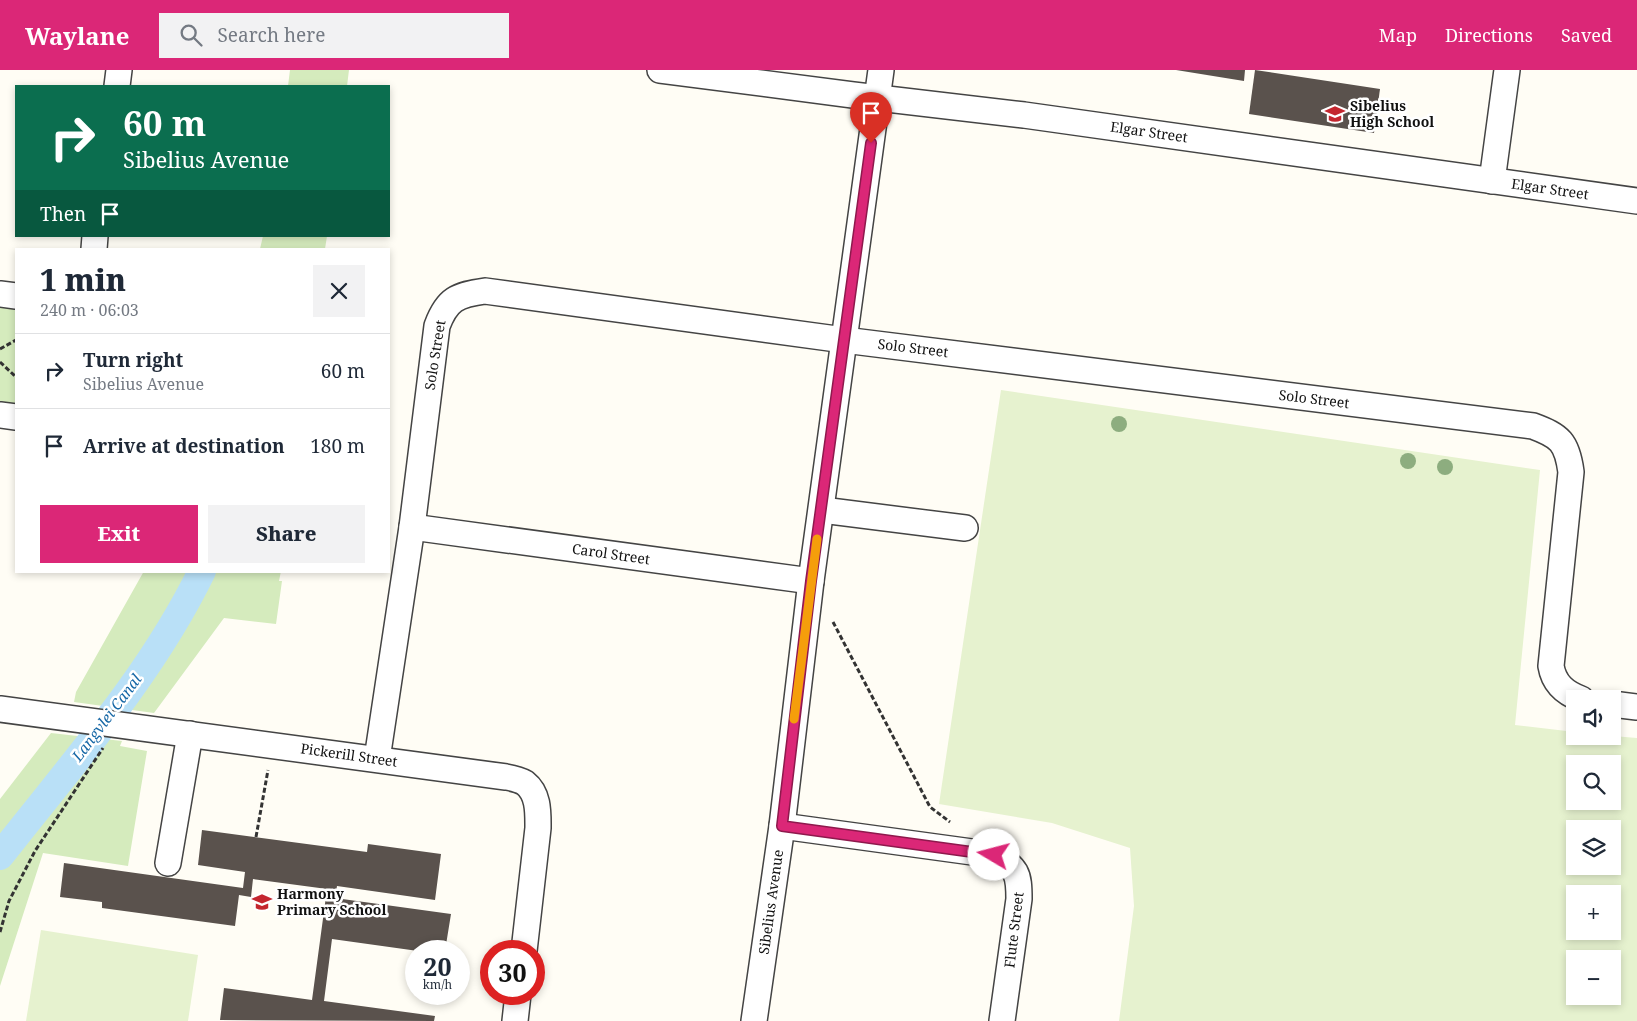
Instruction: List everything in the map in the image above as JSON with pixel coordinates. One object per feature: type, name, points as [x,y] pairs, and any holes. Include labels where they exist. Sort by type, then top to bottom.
[{"type":"street","points":[[117,85],[119,70]]},
{"type":"street","name":"Elgar Street","points":[[660,70],[1024,115],[1637,201]]},
{"type":"street","name":"Sibelius Avenue","points":[[754,1021],[782,826],[811,581],[881,70]]},
{"type":"street","points":[[1492,181],[1507,70]]},
{"type":"street","name":"Solo Street","points":[[377,759],[412,527],[436,326],[444,309],[455,299],[470,293],[485,291],[844,340],[1533,426],[1552,433],[1564,445],[1569,458],[1570,472],[1551,666],[1553,677],[1560,687],[1566,691]]},
{"type":"street","points":[[0,294],[15,296]]},
{"type":"street","points":[[0,415],[15,417]]},
{"type":"street","points":[[822,510],[965,528]]},
{"type":"street","name":"Carol Street","points":[[412,527],[811,581]]},
{"type":"street","points":[[1621,705],[1637,708]]},
{"type":"street","name":"Pickerill Street","points":[[0,709],[506,776],[524,782],[534,793],[538,809],[538,828],[525,940]]},
{"type":"street","points":[[168,863],[190,734]]},
{"type":"street","name":"Flute Street","points":[[782,826],[994,855],[1005,861],[1015,870],[1019,884],[1019,899],[1002,1021]]},
{"type":"street","points":[[515,1021],[517,1005]]},
{"type":"path","points":[[0,349],[15,341]]},
{"type":"path","points":[[0,362],[15,376]]},
{"type":"path","points":[[829,616],[930,807],[954,825]]},
{"type":"path","points":[[0,932],[9,901],[35,850],[119,724]]},
{"type":"path","points":[[256,837],[272,745]]},
{"type":"green space","points":[[290,70],[349,70],[347,85],[288,85]]},
{"type":"green space","points":[[263,237],[327,237],[325,248],[260,248]]},
{"type":"green space","points":[[0,305],[15,307],[15,409],[0,407]]},
{"type":"green space","points":[[1001,390],[1540,470],[1515,725],[1566,731],[1566,745],[1621,745],[1621,737],[1637,738],[1637,1021],[1119,1021],[1134,906],[1130,848],[1052,823],[939,804]]},
{"type":"green space","points":[[143,573],[281,573],[279,581],[282,581],[276,624],[224,618],[154,713],[74,702],[76,692]]},
{"type":"green space","points":[[51,733],[122,741],[120,746],[147,751],[128,866],[43,853],[0,986],[0,799]]},
{"type":"green space","points":[[41,930],[198,955],[188,1021],[26,1021]]},
{"type":"building","points":[[1176,70],[1245,70],[1244,81]]},
{"type":"building","points":[[1255,70],[1380,89],[1374,133],[1249,114]]},
{"type":"building","points":[[202,830],[367,852],[368,844],[441,854],[435,900],[337,886],[335,898],[451,914],[447,940],[405,940],[405,949],[332,939],[324,1001],[435,1016],[434,1021],[220,1020],[224,988],[312,1000],[327,889],[253,879],[251,897],[239,895],[235,926],[102,908],[102,902],[60,897],[64,863],[243,888],[245,872],[198,865]]},
{"type":"waterway","name":"Langvlei Canal","points":[[0,856],[82,754],[134,683],[182,610],[201,573]]},
{"type":"slow traffic","points":[[794,719],[817,539]]},
{"type":"place","name":"Sibelius High School","points":[[1335,114]]},
{"type":"place","name":"Harmony Primary School","points":[[262,902]]},
{"type":"route","points":[[871,143],[811,581],[782,826],[994,855]]}]
